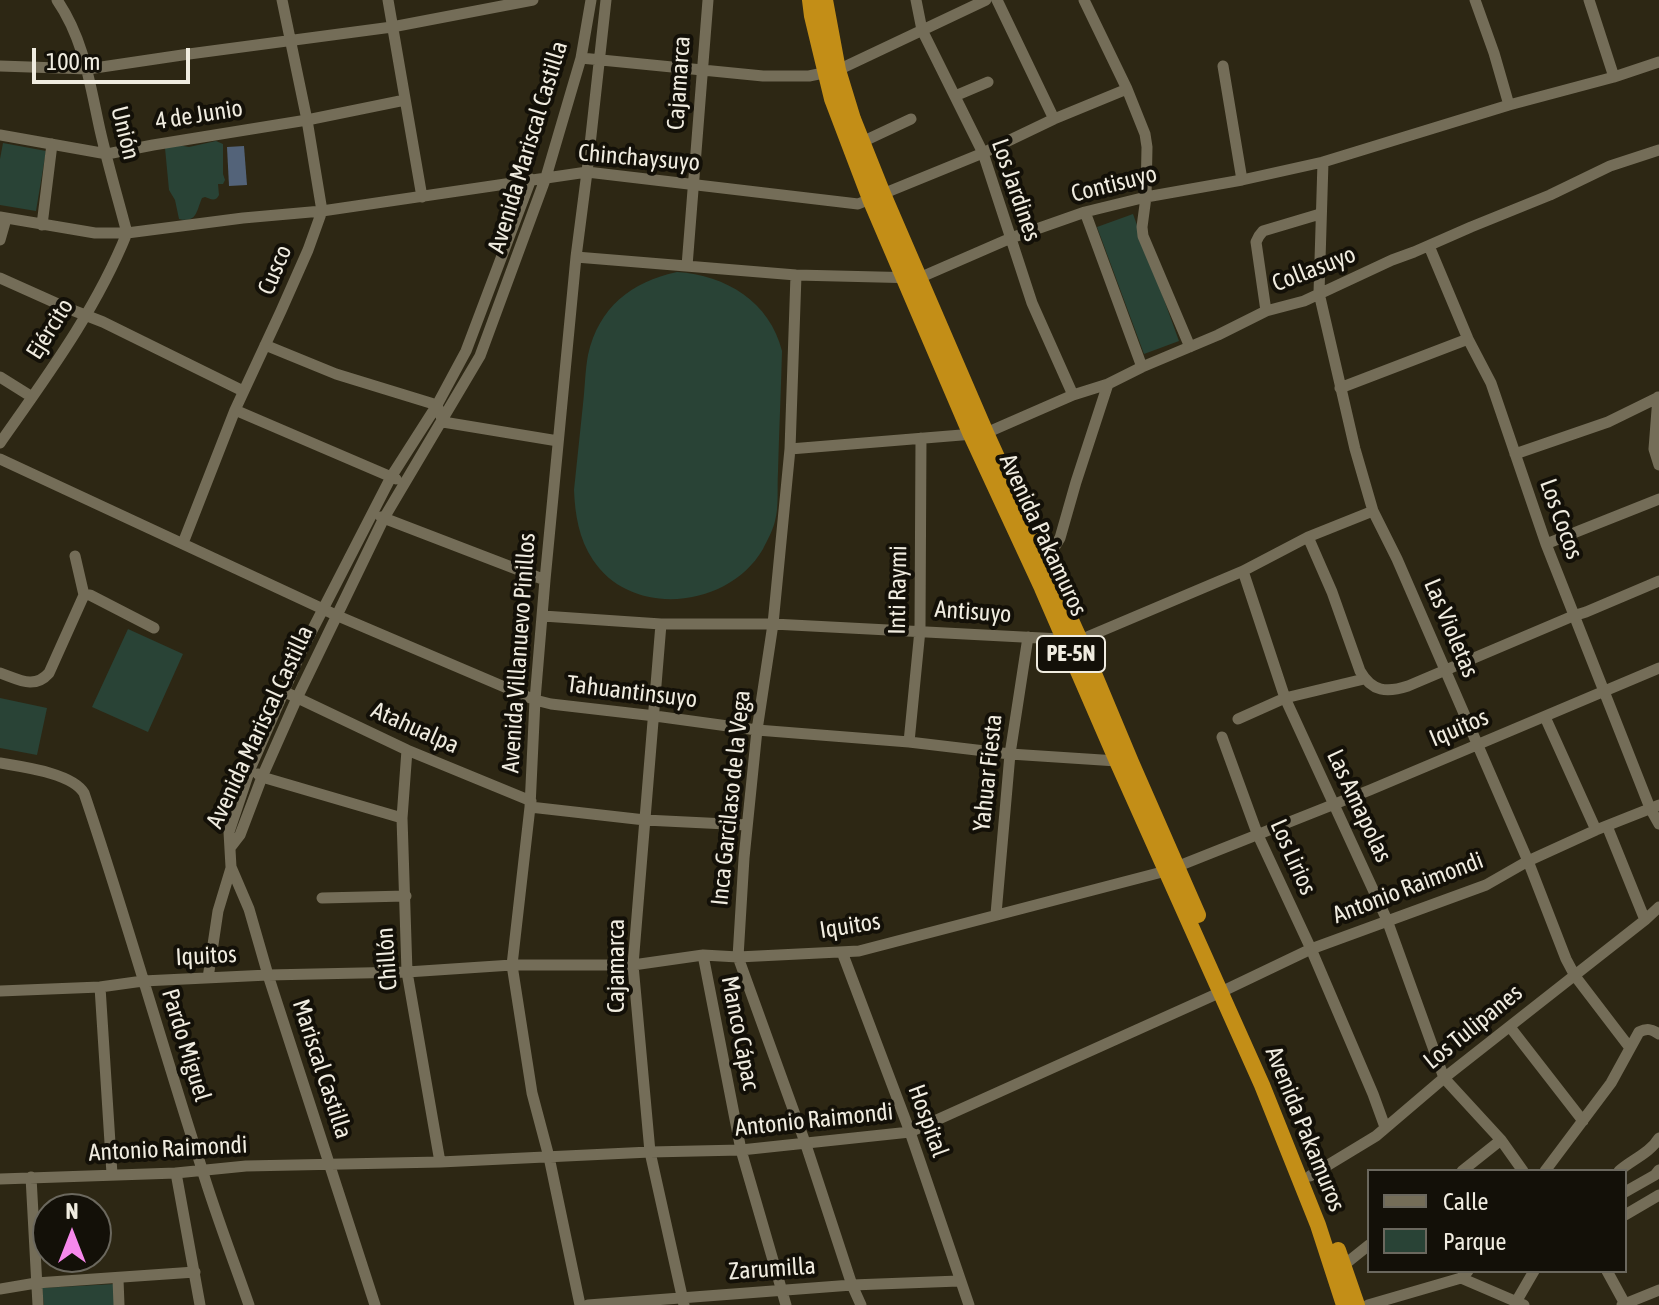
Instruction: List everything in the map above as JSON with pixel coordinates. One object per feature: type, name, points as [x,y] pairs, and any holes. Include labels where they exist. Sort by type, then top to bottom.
[{"type":"highway","name":"Avenida Pakamuros","points":[[810,0],[832,72],[862,142],[876,197]]},
{"type":"highway","name":"Avenida Pakamuros","points":[[825,0],[832,99],[1171,869],[1310,1176],[1357,1305]]},
{"type":"highway","name":"Avenida Pakamuros","points":[[978,434],[1044,564],[1117,761],[1171,869]]},
{"type":"highway","name":"Avenida Pakamuros","points":[[1226,990],[1301,1179],[1344,1305]]},
{"type":"street","name":"Unión","points":[[57,0],[71,22],[88,69],[127,233]]},
{"type":"street","name":"Cusco","points":[[183,543],[235,410],[308,250],[322,211],[282,0]]},
{"type":"street","points":[[388,0],[422,197]]},
{"type":"street","points":[[0,66],[88,69],[392,27],[533,0]]},
{"type":"street","name":"Avenida Mariscal Castilla","points":[[230,848],[229,832],[250,769],[283,691],[324,609],[378,516],[405,483],[443,422],[480,356],[546,177],[581,58],[591,0]]},
{"type":"street","name":"Avenida Villanuevo Pinillos","points":[[580,1305],[549,1157],[532,1093],[512,965],[530,804],[535,700],[558,441],[606,0]]},
{"type":"street","name":"Cajamarca","points":[[687,266],[708,0]]},
{"type":"street","name":"Los Jardines","points":[[916,0],[922,30],[983,153],[1032,303],[1073,395]]},
{"type":"street","points":[[581,58],[763,76],[809,76],[832,72],[986,0]]},
{"type":"street","points":[[997,0],[1054,119]]},
{"type":"street","points":[[1084,0],[1127,89],[1146,140],[1143,236],[1190,347]]},
{"type":"street","points":[[1475,0],[1509,105]]},
{"type":"street","points":[[1589,0],[1614,77]]},
{"type":"street","name":"Contisuyo","points":[[576,257],[796,275],[911,278],[1085,212],[1323,162],[1659,62]]},
{"type":"street","points":[[1223,66],[1242,180]]},
{"type":"street","points":[[955,96],[988,82]]},
{"type":"street","name":"Chinchaysuyo","points":[[3,218],[95,233],[127,233],[322,211],[587,172],[858,204],[1127,89]]},
{"type":"street","name":"4 de Junio","points":[[0,135],[107,154],[405,100]]},
{"type":"street","points":[[862,142],[911,119]]},
{"type":"street","points":[[42,225],[52,144]]},
{"type":"street","name":"Collasuyo","points":[[978,434],[1108,384],[1266,311],[1304,301],[1610,166],[1659,150]]},
{"type":"street","name":"Las Violetas","points":[[1323,162],[1319,293],[1355,449],[1373,511],[1397,559],[1528,861],[1566,959],[1575,976],[1630,1048]]},
{"type":"street","name":"Avenida Mariscal Castilla","points":[[230,848],[240,835],[297,698],[338,616],[391,477],[437,405],[466,351],[531,179]]},
{"type":"street","points":[[1085,212],[1142,367]]},
{"type":"street","points":[[1266,311],[1256,248],[1259,236],[1263,231],[1320,214]]},
{"type":"street","points":[[0,240],[3,218]]},
{"type":"street","name":"Ejército","points":[[0,443],[87,314],[127,233]]},
{"type":"street","name":"Los Cocos","points":[[1429,246],[1468,339],[1491,383],[1573,616],[1659,824]]},
{"type":"street","name":"Inca Garcilaso de la Vega","points":[[796,275],[790,449],[773,624],[747,825],[738,957],[861,1305]]},
{"type":"street","points":[[0,278],[87,314],[243,391]]},
{"type":"street","points":[[1340,388],[1468,339]]},
{"type":"street","points":[[265,345],[336,374],[437,405],[443,422],[558,441]]},
{"type":"street","points":[[0,377],[32,397]]},
{"type":"street","points":[[1044,564],[1060,538],[1108,384]]},
{"type":"street","points":[[1515,454],[1608,422],[1659,398]]},
{"type":"street","points":[[1659,398],[1654,449],[1659,465]]},
{"type":"street","points":[[235,410],[405,483]]},
{"type":"street","points":[[790,449],[978,434]]},
{"type":"street","name":"Inti Raymi","points":[[909,742],[920,630],[921,438]]},
{"type":"street","name":"Tahuantinsuyo","points":[[0,459],[338,616],[535,700],[757,730],[1117,761]]},
{"type":"street","points":[[1546,544],[1659,499]]},
{"type":"street","name":"Antisuyo","points":[[543,616],[661,624],[773,624],[920,630],[1072,640],[1243,571],[1308,537],[1373,511]]},
{"type":"street","points":[[378,516],[545,580]]},
{"type":"street","points":[[1308,537],[1364,679],[1376,689],[1392,691],[1659,581]]},
{"type":"street","points":[[0,673],[32,682],[43,679],[49,673],[84,595],[75,556]]},
{"type":"street","name":"Las Amapolas","points":[[1243,571],[1285,698],[1387,920],[1444,1078],[1501,1140],[1522,1169]]},
{"type":"street","points":[[84,595],[90,595],[154,628]]},
{"type":"street","name":"Cajamarca","points":[[661,624],[633,965],[650,1152],[683,1301]]},
{"type":"street","name":"Yahuar Fiesta","points":[[996,914],[1010,754],[1028,637]]},
{"type":"street","name":"Iquitos","points":[[0,991],[268,975],[407,972],[512,965],[633,965],[703,955],[738,957],[859,951],[1171,869],[1659,668]]},
{"type":"street","points":[[1238,719],[1285,698],[1364,679]]},
{"type":"street","name":"Atahualpa","points":[[283,691],[530,804],[645,820],[747,825]]},
{"type":"street","points":[[1545,717],[1645,920]]},
{"type":"street","name":"Los Lirios","points":[[1222,737],[1257,833],[1311,949],[1385,1127]]},
{"type":"street","name":"Chillón","points":[[407,750],[402,818],[407,972],[440,1162]]},
{"type":"street","name":"Pardo Miguel","points":[[0,763],[44,772],[74,782],[82,789],[202,1171],[249,1305]]},
{"type":"street","points":[[250,769],[262,777],[402,818]]},
{"type":"street","name":"Antonio Raimondi","points":[[0,1179],[176,1173],[246,1166],[741,1150],[910,1132],[1311,949],[1486,885],[1528,861],[1654,806]]},
{"type":"street","name":"Mariscal Castilla","points":[[230,848],[231,867],[249,909],[375,1305]]},
{"type":"street","points":[[208,978],[218,911],[231,867]]},
{"type":"street","points":[[322,898],[406,896]]},
{"type":"street","name":"Los Tulipanes","points":[[1310,1176],[1376,1136],[1659,907]]},
{"type":"street","name":"Hospital","points":[[842,952],[910,1132],[969,1305]]},
{"type":"street","name":"Manco Cápac","points":[[703,955],[741,1150],[786,1305]]},
{"type":"street","points":[[100,987],[112,1174]]},
{"type":"street","points":[[1510,1027],[1583,1121]]},
{"type":"street","points":[[1547,1169],[1611,1083],[1639,1032],[1646,1029],[1659,1034]]},
{"type":"street","points":[[1465,1169],[1501,1140]]},
{"type":"street","points":[[1658,1140],[1659,1163]]},
{"type":"street","points":[[1621,1169],[1658,1140]]},
{"type":"street","points":[[1627,1191],[1659,1170]]},
{"type":"street","points":[[176,1173],[200,1305]]},
{"type":"street","points":[[31,1177],[38,1305]]},
{"type":"street","points":[[1627,1214],[1659,1195]]},
{"type":"street","points":[[1344,1265],[1367,1247]]},
{"type":"street","points":[[0,1289],[36,1283],[195,1272]]},
{"type":"street","points":[[1368,1305],[1464,1274],[1520,1304],[1533,1273]]},
{"type":"street","points":[[1608,1273],[1624,1304],[1659,1290]]},
{"type":"street","points":[[118,1279],[119,1305]]},
{"type":"street","name":"Zarumilla","points":[[588,1305],[683,1301],[852,1285],[959,1281]]},
{"type":"green space","points":[[216,141],[223,144],[225,180],[223,184],[218,184],[219,195],[215,199],[202,198],[193,218],[179,219],[175,200],[169,190],[165,148]]},
{"type":"green space","points":[[3,143],[46,151],[36,211],[0,205]]},
{"type":"green space","points":[[1133,214],[1179,341],[1144,354],[1097,227]]},
{"type":"green space","points":[[677,272],[712,279],[743,294],[767,318],[782,351],[777,504],[771,532],[748,569],[728,584],[705,594],[680,599],[655,598],[631,591],[610,579],[584,544],[574,490],[587,361],[600,323],[619,299],[632,290],[660,276]]},
{"type":"green space","points":[[128,629],[183,654],[148,732],[92,707]]},
{"type":"green space","points":[[0,698],[47,708],[37,755],[0,748]]},
{"type":"green space","points":[[115,1284],[115,1305],[44,1305],[42,1288]]},
{"type":"water","points":[[244,146],[247,185],[229,186],[227,147]]}]
